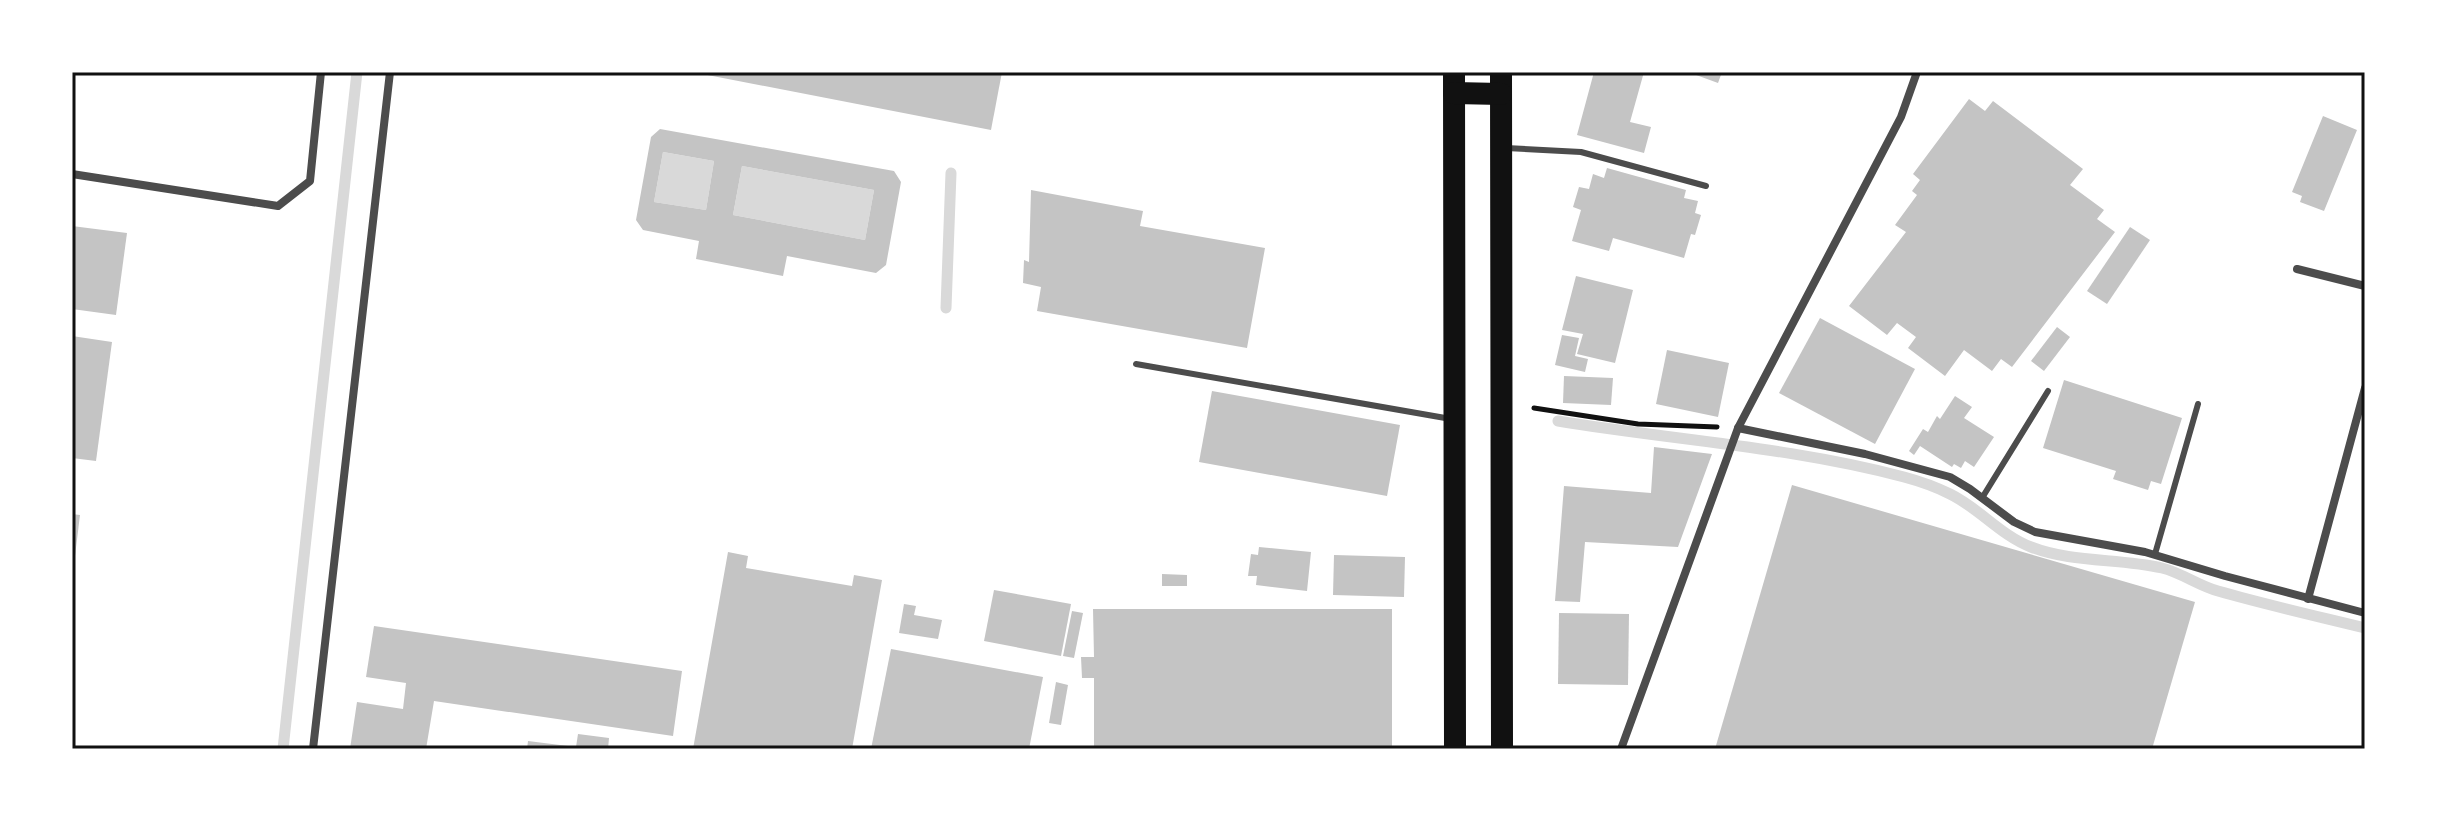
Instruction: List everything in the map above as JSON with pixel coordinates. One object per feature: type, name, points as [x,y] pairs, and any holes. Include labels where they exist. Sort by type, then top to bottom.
[{"type":"highway","points":[[1455,749],[1454,82],[1501,83],[1502,749]]},
{"type":"street","points":[[72,174],[278,206],[310,181],[321,72]]},
{"type":"street","points":[[313,749],[390,72]]},
{"type":"street","points":[[1621,749],[1733,439],[1901,117],[1917,72]]},
{"type":"street","points":[[2297,269],[2365,286]]},
{"type":"street","points":[[2308,599],[2365,388]]},
{"type":"street","points":[[1738,428],[1912,465],[1950,477],[2014,522],[2035,532],[2155,554],[2365,613]]},
{"type":"lane","points":[[1500,148],[1581,152],[1706,186]]},
{"type":"lane","points":[[1136,364],[1454,420]]},
{"type":"lane","points":[[1982,498],[2048,391]]},
{"type":"lane","points":[[2155,554],[2198,404]]},
{"type":"path","points":[[1534,408],[1638,424],[1738,428]]},
{"type":"shaded area","points":[[663,152],[714,161],[706,210],[654,202]]},
{"type":"shaded area","points":[[742,166],[874,190],[865,240],[733,215]]},
{"type":"building","points":[[692,72],[1002,72],[991,130]]},
{"type":"building","points":[[1594,72],[1644,72],[1630,122],[1651,127],[1644,153],[1577,135]]},
{"type":"building","points":[[1688,72],[1722,72],[1718,83]]},
{"type":"building","points":[[1969,99],[1985,111],[1993,101],[2083,169],[2070,185],[2104,210],[2097,219],[2115,232],[2012,367],[2001,359],[1992,371],[1964,350],[1945,376],[1908,348],[1916,337],[1897,323],[1887,335],[1849,306],[1906,232],[1895,225],[1917,195],[1912,191],[1920,180],[1913,174]]},
{"type":"building","points":[[2323,116],[2357,130],[2324,211],[2300,202],[2302,196],[2292,192]]},
{"type":"building","points":[[660,129],[894,171],[901,182],[886,265],[876,273],[787,256],[783,276],[696,259],[699,241],[643,230],[636,220],[651,137]],"holes":[[[663,152],[714,161],[706,210],[654,202]],[[742,166],[874,190],[865,240],[733,215]]]},
{"type":"building","points":[[1607,168],[1686,190],[1684,198],[1698,201],[1695,213],[1701,215],[1684,258],[1613,238],[1609,251],[1572,241],[1581,210],[1573,207],[1579,187],[1589,189],[1593,174],[1604,178]]},
{"type":"building","points":[[1031,190],[1143,211],[1140,226],[1265,248],[1247,348],[1037,311],[1041,287],[1023,283],[1024,260],[1029,262]]},
{"type":"building","points":[[72,226],[127,233],[116,315],[72,309]]},
{"type":"building","points":[[2130,227],[2150,240],[2107,304],[2087,291]]},
{"type":"building","points":[[1576,276],[1633,290],[1615,363],[1577,354],[1583,334],[1562,330]]},
{"type":"building","points":[[1820,318],[1915,369],[1875,444],[1779,393]]},
{"type":"building","points":[[2057,327],[2070,337],[2044,371],[2031,361]]},
{"type":"building","points":[[1562,335],[1579,338],[1575,356],[1588,359],[1585,372],[1555,365]]},
{"type":"building","points":[[72,336],[112,342],[96,461],[72,458]]},
{"type":"building","points":[[1667,350],[1729,363],[1718,417],[1656,404]]},
{"type":"building","points":[[1564,376],[1613,378],[1611,405],[1563,403]]},
{"type":"building","points":[[2064,380],[2182,418],[2161,484],[2151,481],[2148,490],[2113,479],[2116,471],[2043,448]]},
{"type":"building","points":[[1212,391],[1400,425],[1387,496],[1199,462]]},
{"type":"building","points":[[1955,396],[1972,407],[1964,418],[1994,437],[1974,467],[1965,461],[1961,468],[1954,464],[1952,467],[1920,446],[1914,455],[1909,451],[1923,429],[1928,432],[1937,416],[1940,419]]},
{"type":"building","points":[[1654,447],[1712,454],[1678,547],[1585,542],[1580,602],[1555,601],[1564,486],[1651,493]]},
{"type":"building","points":[[1792,485],[2195,602],[2152,749],[1715,749]]},
{"type":"building","points":[[72,514],[80,515],[74,564],[72,564]]},
{"type":"building","points":[[1259,547],[1311,552],[1307,591],[1256,585],[1257,576],[1248,576],[1251,554],[1258,555]]},
{"type":"building","points":[[728,552],[748,556],[746,568],[852,586],[854,575],[882,580],[852,749],[693,749]]},
{"type":"building","points":[[1334,555],[1405,557],[1404,597],[1333,595]]},
{"type":"building","points":[[1162,574],[1187,575],[1187,586],[1162,586]]},
{"type":"building","points":[[994,590],[1071,604],[1061,656],[984,641]]},
{"type":"building","points":[[904,604],[916,606],[914,615],[942,620],[938,639],[899,633]]},
{"type":"building","points":[[1093,609],[1392,609],[1392,749],[1094,749],[1094,678],[1082,678],[1081,657],[1094,657]]},
{"type":"building","points":[[1072,611],[1083,613],[1074,658],[1063,656]]},
{"type":"building","points":[[1559,613],[1629,614],[1628,685],[1558,684]]},
{"type":"building","points":[[374,626],[682,671],[673,736],[434,701],[426,749],[350,749],[357,702],[403,709],[406,683],[366,677]]},
{"type":"building","points":[[891,649],[1043,677],[1029,749],[871,749]]},
{"type":"building","points":[[1056,682],[1068,685],[1061,725],[1049,723]]},
{"type":"building","points":[[578,734],[609,738],[608,749],[527,749],[528,741],[576,747]]},
{"type":"waterway","points":[[283,749],[357,72]]},
{"type":"waterway","points":[[946,308],[951,173]]},
{"type":"waterway","points":[[1558,421],[1775,451],[1904,477],[1961,500],[2009,536],[2031,547],[2063,556],[2162,568],[2218,591],[2365,628]]}]
